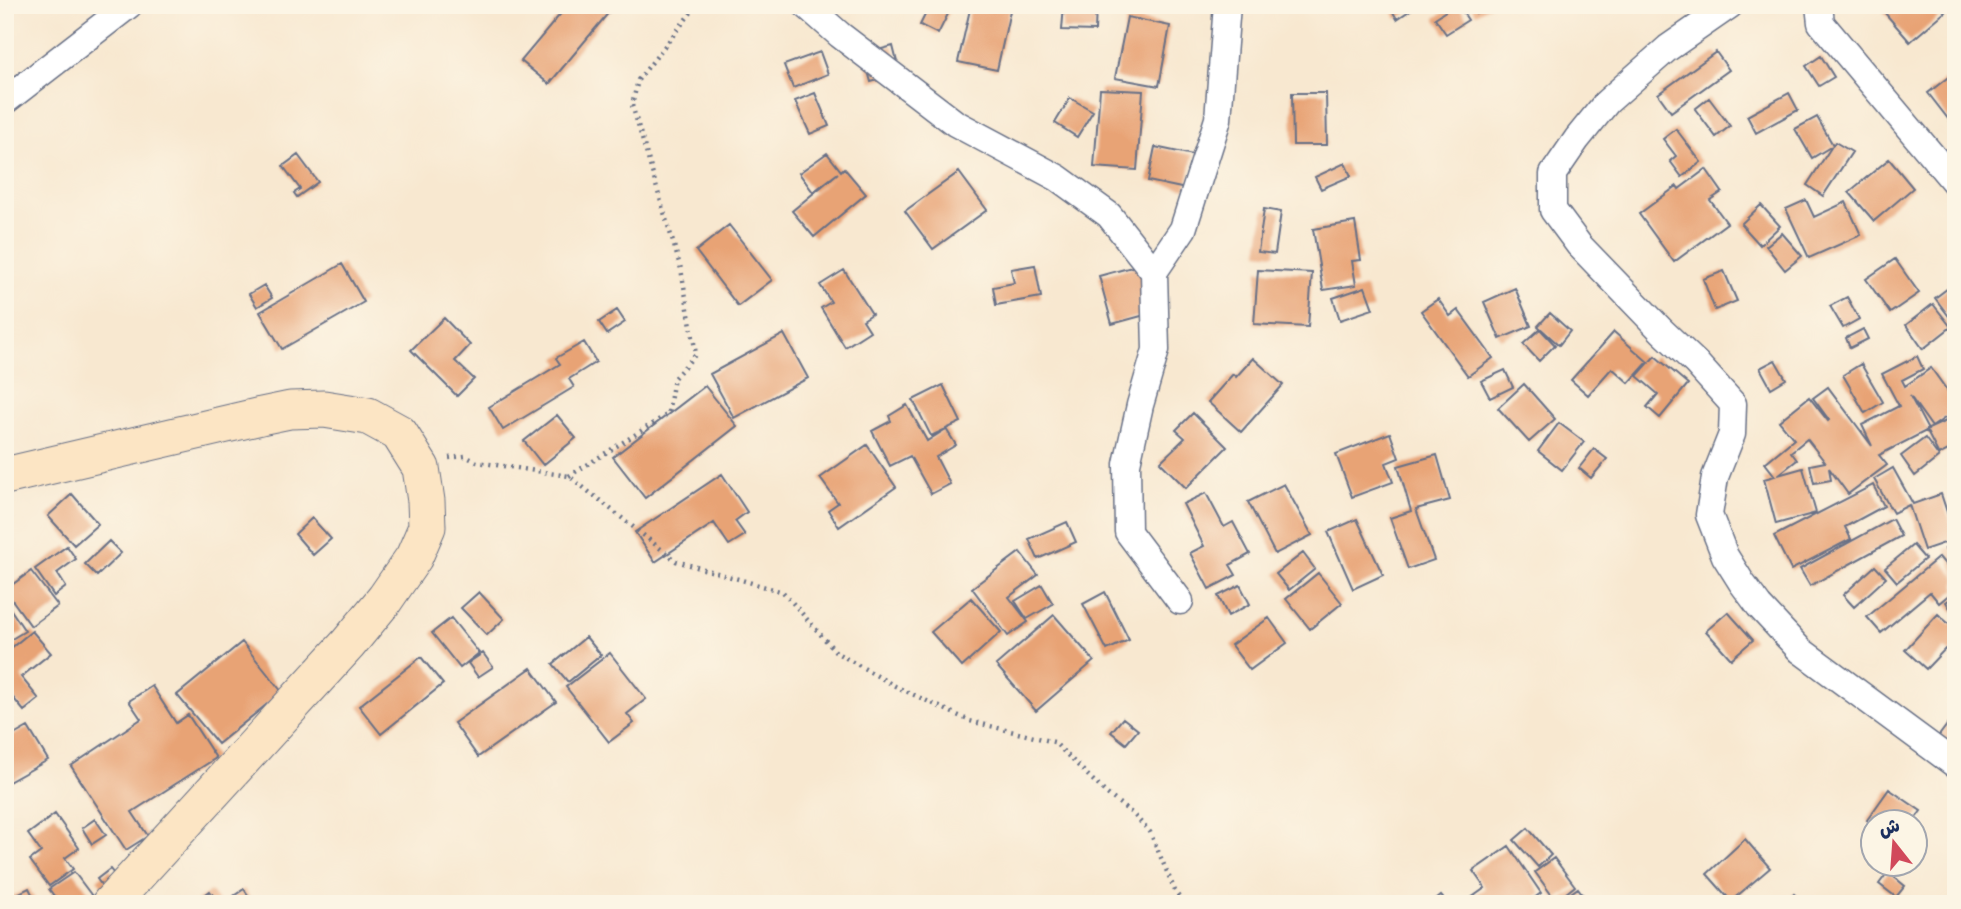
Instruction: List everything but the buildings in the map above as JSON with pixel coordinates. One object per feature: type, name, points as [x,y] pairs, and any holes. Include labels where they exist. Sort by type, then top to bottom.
[{"type":"main road","points":[[5,477],[261,416],[290,410],[324,409],[368,416],[399,433],[421,468],[427,527],[414,557],[385,599],[348,645],[110,904]]},
{"type":"street","points":[[5,101],[129,5]]},
{"type":"street","points":[[806,5],[840,35],[955,123],[1058,178],[1109,215],[1154,272]]},
{"type":"street","points":[[1180,601],[1129,532],[1126,464],[1156,350],[1154,272],[1183,229],[1218,119],[1227,5]]},
{"type":"street","points":[[1730,5],[1668,48],[1607,102],[1552,174],[1553,209],[1579,245],[1696,363],[1732,404],[1732,434],[1715,477],[1709,515],[1725,556],[1742,583],[1759,606],[1800,650],[1956,765]]},
{"type":"street","points":[[1819,5],[1821,23],[1956,184]]},
{"type":"path","points":[[569,476],[668,414],[674,379],[696,354],[681,269],[632,105],[638,80],[697,5]]},
{"type":"path","points":[[421,468],[448,458],[465,456],[477,462],[569,476],[676,561],[783,592],[837,653],[895,686],[971,721],[1054,741],[1150,832],[1176,893],[1184,904]]}]
